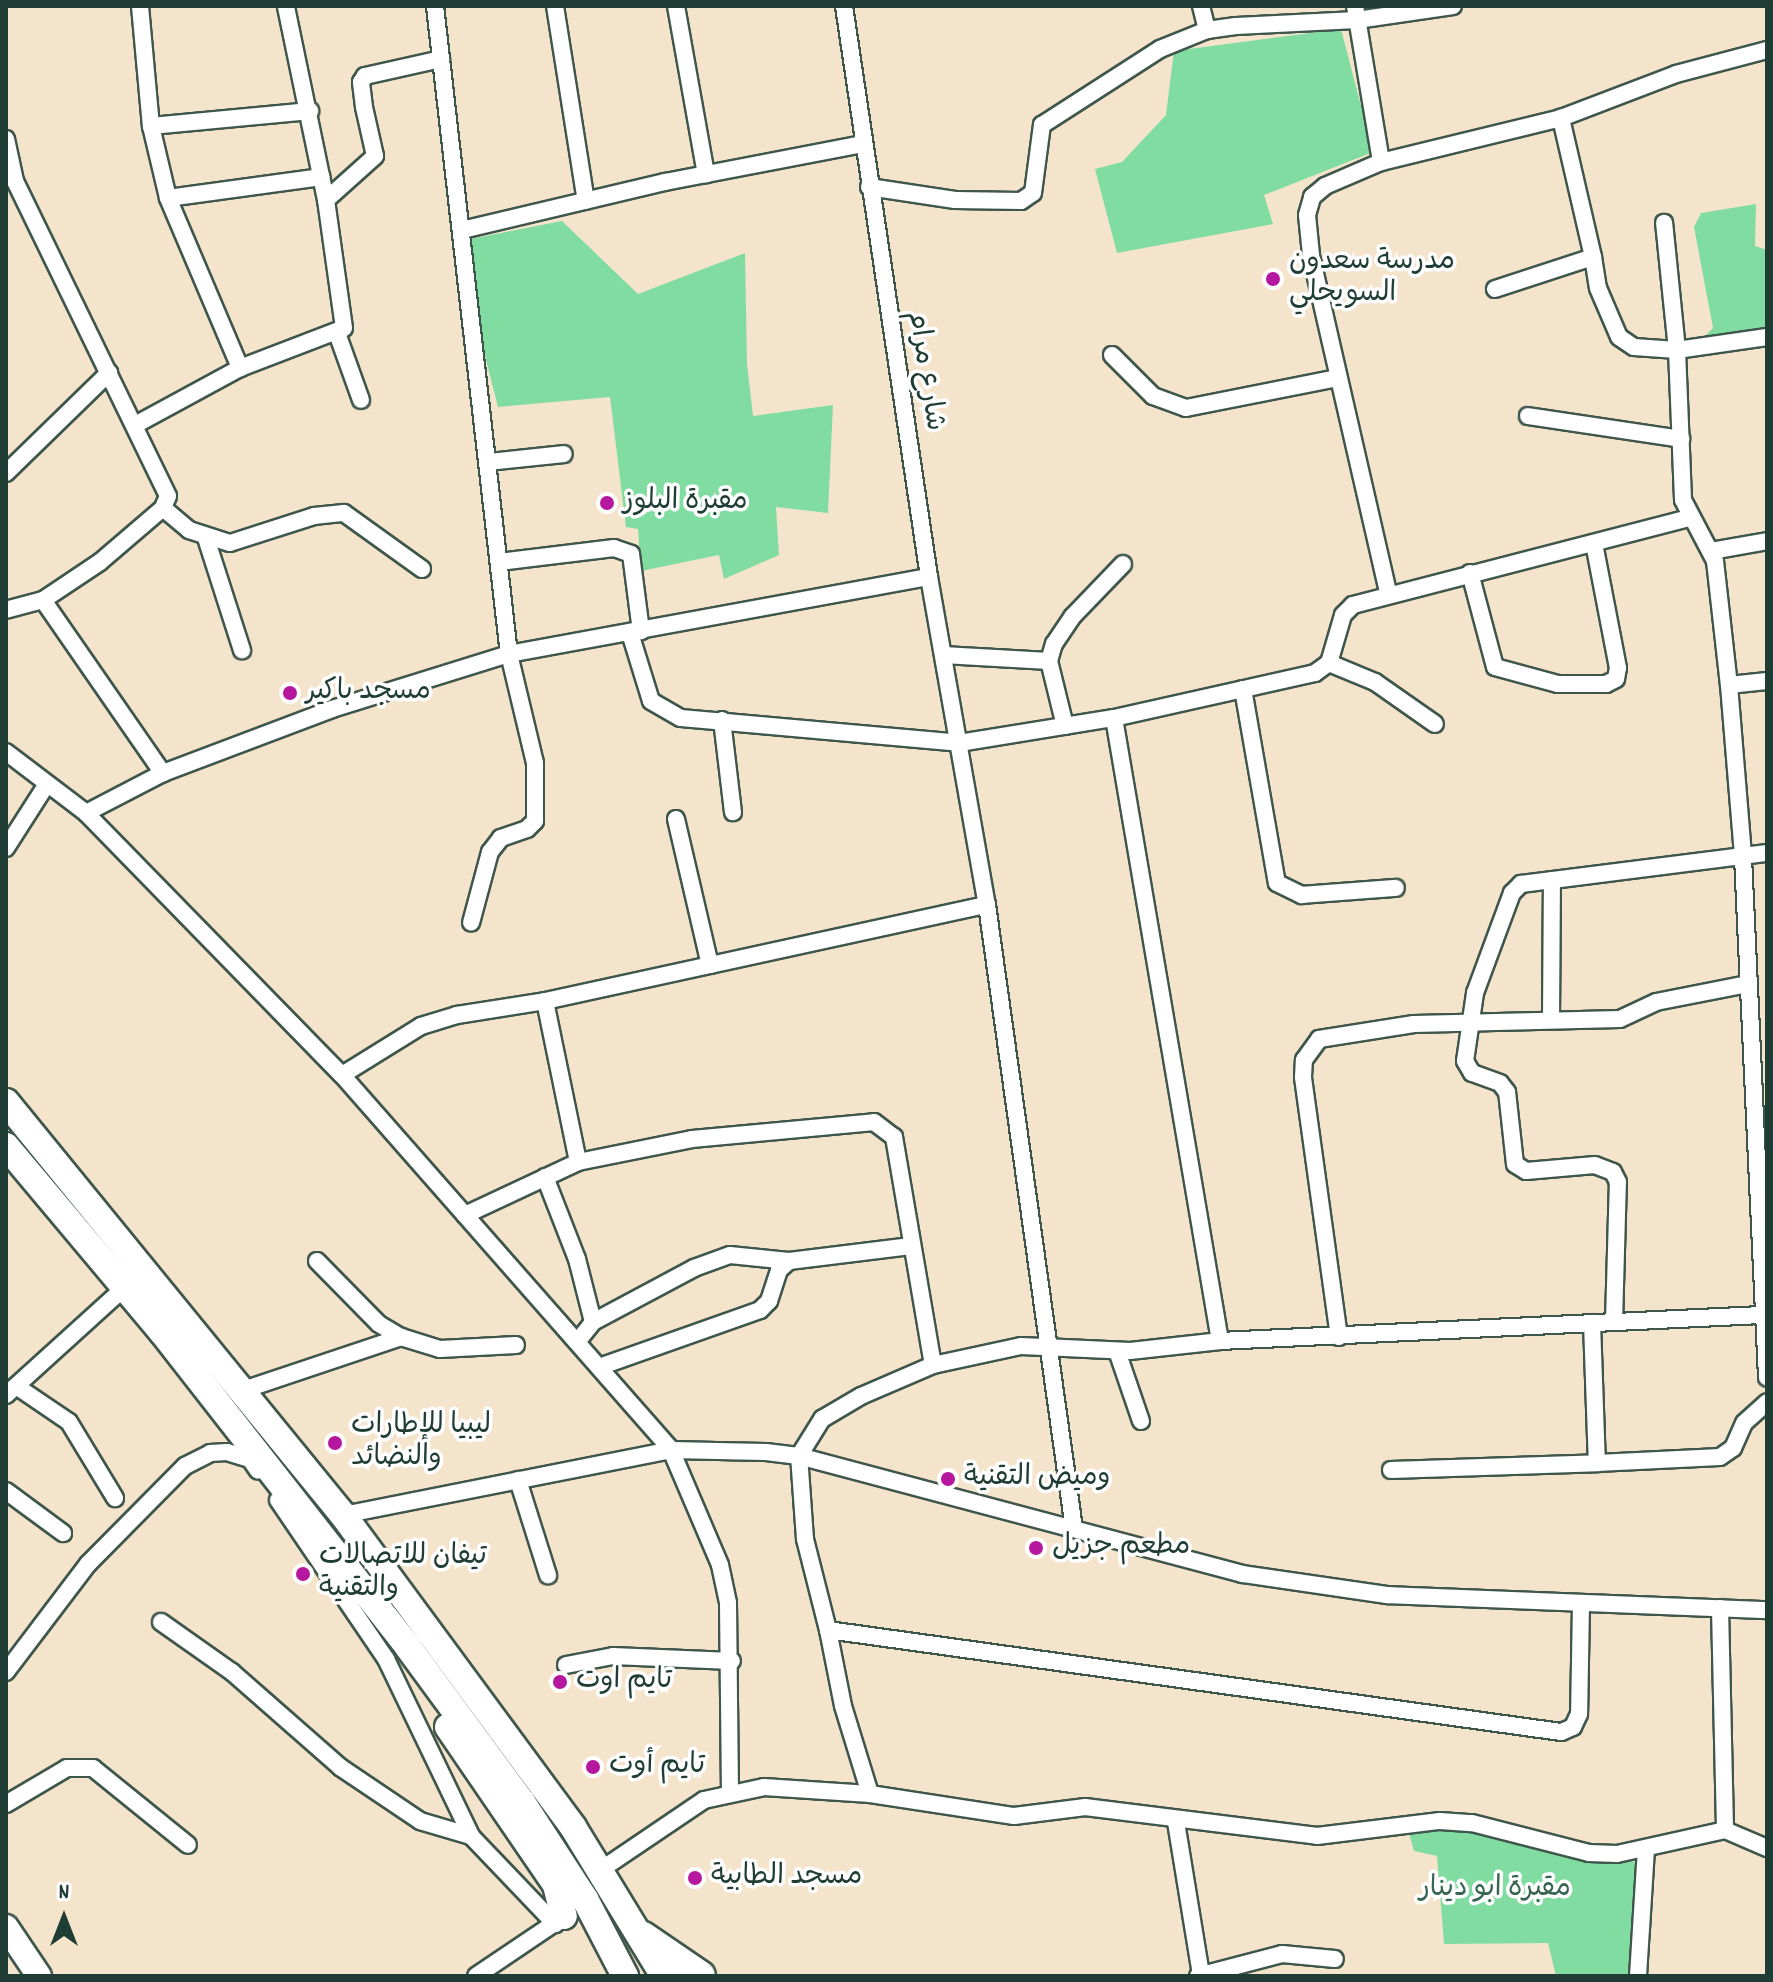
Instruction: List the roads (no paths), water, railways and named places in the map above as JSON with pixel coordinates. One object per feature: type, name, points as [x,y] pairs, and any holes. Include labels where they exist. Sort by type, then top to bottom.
[{"type":"highway","points":[[643,1937],[700,1976]]},
{"type":"main road","points":[[6,1102],[522,1802],[585,1899],[625,1976]]},
{"type":"main road","points":[[6,1146],[125,1287],[173,1325],[243,1390],[343,1515],[602,1869],[664,1976]]},
{"type":"main road","points":[[427,1672],[440,1713],[556,1885],[560,1920]]},
{"type":"street","points":[[140,6],[151,126],[168,198],[240,368]]},
{"type":"street","points":[[135,425],[240,368],[337,333],[346,320],[310,111],[286,6]]},
{"type":"street","points":[[435,6],[509,654],[535,763],[535,821],[527,829],[501,838],[490,852],[471,923]]},
{"type":"street","points":[[555,6],[586,201]]},
{"type":"street","points":[[676,6],[706,174]]},
{"type":"street","name":"شارع مرام","points":[[844,6],[929,577],[987,905],[1051,1345],[1074,1529]]},
{"type":"street","points":[[1201,6],[1207,30]]},
{"type":"street","points":[[869,187],[955,200],[1021,201],[1033,193],[1036,183],[1042,125],[1160,49],[1207,30],[1356,13],[1453,6]]},
{"type":"street","points":[[1356,13],[1381,162]]},
{"type":"street","points":[[1388,592],[1338,378],[1307,215],[1312,197],[1325,186],[1381,162],[1561,118],[1676,74],[1767,50]]},
{"type":"street","points":[[326,200],[375,156],[361,82],[365,76],[441,59]]},
{"type":"street","points":[[151,126],[310,111]]},
{"type":"street","points":[[1561,118],[1598,288],[1619,337],[1634,347],[1677,350],[1767,337]]},
{"type":"street","points":[[6,139],[15,181],[165,483],[163,508],[100,562],[43,600],[6,610]]},
{"type":"street","points":[[462,230],[706,174],[863,144]]},
{"type":"street","points":[[168,198],[322,177]]},
{"type":"street","points":[[1664,223],[1689,518],[1711,551],[1729,685],[1743,857],[1748,984],[1760,1106],[1761,1315],[1767,1377]]},
{"type":"street","points":[[1495,289],[1593,257]]},
{"type":"street","points":[[337,333],[361,400]]},
{"type":"street","points":[[1112,355],[1153,396],[1186,408],[1338,378]]},
{"type":"street","points":[[7,468],[109,373]]},
{"type":"street","points":[[1528,416],[1681,439]]},
{"type":"street","points":[[488,462],[564,454]]},
{"type":"street","points":[[163,508],[206,538],[230,543],[252,539],[314,516],[344,513],[422,569]]},
{"type":"street","points":[[499,562],[614,548],[631,554],[636,632],[651,701],[681,718],[959,743],[1114,718],[1315,673],[1329,663],[1343,615],[1353,605],[1388,592],[1689,518]]},
{"type":"street","points":[[206,538],[242,650]]},
{"type":"street","points":[[1711,551],[1767,541]]},
{"type":"street","points":[[1470,573],[1495,667],[1558,684],[1606,684],[1616,679],[1618,668],[1594,543]]},
{"type":"street","points":[[1065,726],[1049,661],[1073,616],[1123,564]]},
{"type":"street","points":[[86,813],[163,773],[332,709],[509,654],[929,577]]},
{"type":"street","points":[[43,600],[163,773]]},
{"type":"street","points":[[943,655],[1049,661]]},
{"type":"street","points":[[1329,663],[1375,682],[1435,724]]},
{"type":"street","points":[[1729,685],[1767,681]]},
{"type":"street","points":[[1243,689],[1277,883],[1302,895],[1396,888]]},
{"type":"street","points":[[1114,718],[1220,1341]]},
{"type":"street","points":[[722,720],[733,812]]},
{"type":"street","points":[[6,752],[86,813],[342,1075],[671,1450],[720,1565],[732,1661],[730,1791]]},
{"type":"street","points":[[6,848],[47,784]]},
{"type":"street","points":[[676,819],[710,965]]},
{"type":"street","points":[[1614,1322],[1618,1182],[1613,1172],[1595,1165],[1518,1168],[1507,1092],[1500,1083],[1472,1073],[1465,1061],[1469,1021],[1512,893],[1526,882],[1767,853]]},
{"type":"street","points":[[1551,1018],[1552,880]]},
{"type":"street","points":[[342,1075],[421,1026],[497,1007],[545,1001],[987,905]]},
{"type":"street","points":[[1339,1337],[1304,1060],[1319,1039],[1335,1032],[1469,1021],[1620,1019],[1656,1002],[1748,984]]},
{"type":"street","points":[[545,1001],[578,1162]]},
{"type":"street","points":[[465,1215],[578,1162],[692,1139],[874,1122],[894,1137],[933,1365]]},
{"type":"street","points":[[545,1177],[577,1259],[593,1322]]},
{"type":"street","points":[[577,1342],[593,1322],[649,1288],[730,1255],[789,1261],[911,1246]]},
{"type":"street","points":[[317,1261],[379,1324],[401,1337],[440,1349],[516,1345]]},
{"type":"street","points":[[599,1367],[760,1310],[769,1301],[779,1270],[789,1261]]},
{"type":"street","points":[[115,1498],[69,1422],[11,1391],[125,1287]]},
{"type":"street","points":[[870,1794],[843,1706],[805,1539],[799,1456],[822,1419],[933,1365],[1051,1345],[1117,1351],[1220,1341],[1761,1315]]},
{"type":"street","points":[[1592,1323],[1597,1463]]},
{"type":"street","points":[[243,1390],[401,1337]]},
{"type":"street","points":[[1117,1351],[1141,1421]]},
{"type":"street","points":[[1391,1470],[1720,1457],[1733,1448],[1744,1423],[1767,1402]]},
{"type":"street","points":[[343,1515],[671,1450],[799,1456],[1243,1574],[1387,1595],[1767,1610]]},
{"type":"street","points":[[6,1672],[71,1586],[140,1507],[202,1456],[218,1452],[243,1456],[386,1659],[471,1836],[560,1920]]},
{"type":"street","points":[[518,1480],[548,1575]]},
{"type":"street","points":[[6,1491],[63,1533]]},
{"type":"street","points":[[828,1630],[1561,1732],[1573,1727],[1579,1714],[1581,1604]]},
{"type":"street","points":[[1720,1608],[1725,1830]]},
{"type":"street","points":[[161,1622],[232,1672],[340,1767],[420,1821],[471,1836]]},
{"type":"street","points":[[566,1665],[613,1656],[732,1661]]},
{"type":"street","points":[[6,1804],[67,1768],[93,1768],[188,1845]]},
{"type":"street","points":[[602,1869],[693,1805],[730,1791],[764,1787],[870,1794],[1014,1816],[1085,1807],[1176,1822],[1317,1836],[1440,1821],[1472,1823],[1589,1853],[1646,1849],[1702,1832],[1725,1830],[1767,1848]]},
{"type":"street","points":[[1176,1822],[1199,1975],[1282,1954],[1335,1959]]},
{"type":"street","points":[[1638,1976],[1646,1849]]},
{"type":"street","points":[[476,1976],[560,1920],[585,1899]]},
{"type":"street","points":[[6,1927],[39,1976]]},
{"type":"place","name":"مدرسة سعدون السويحلي","points":[[1273,279]]},
{"type":"place","name":"مقبرة البلوز","points":[[607,503]]},
{"type":"place","name":"مسجد باكير","points":[[290,693]]},
{"type":"place","name":"ليبيا للإطارات والنضائد","points":[[335,1443]]},
{"type":"place","name":"وميض التقنية","points":[[948,1479]]},
{"type":"place","name":"مطعم جزيل","points":[[1036,1548]]},
{"type":"place","name":"تيفان للاتصالات والتقنية","points":[[303,1574]]},
{"type":"place","name":"تايم اوت","points":[[560,1682]]},
{"type":"place","name":"تايم أوت","points":[[593,1767]]},
{"type":"place","name":"مسجد الطابية","points":[[695,1878]]},
{"type":"park label","name":"مقبرة ابو دينار","points":[[1495,1890]]}]
